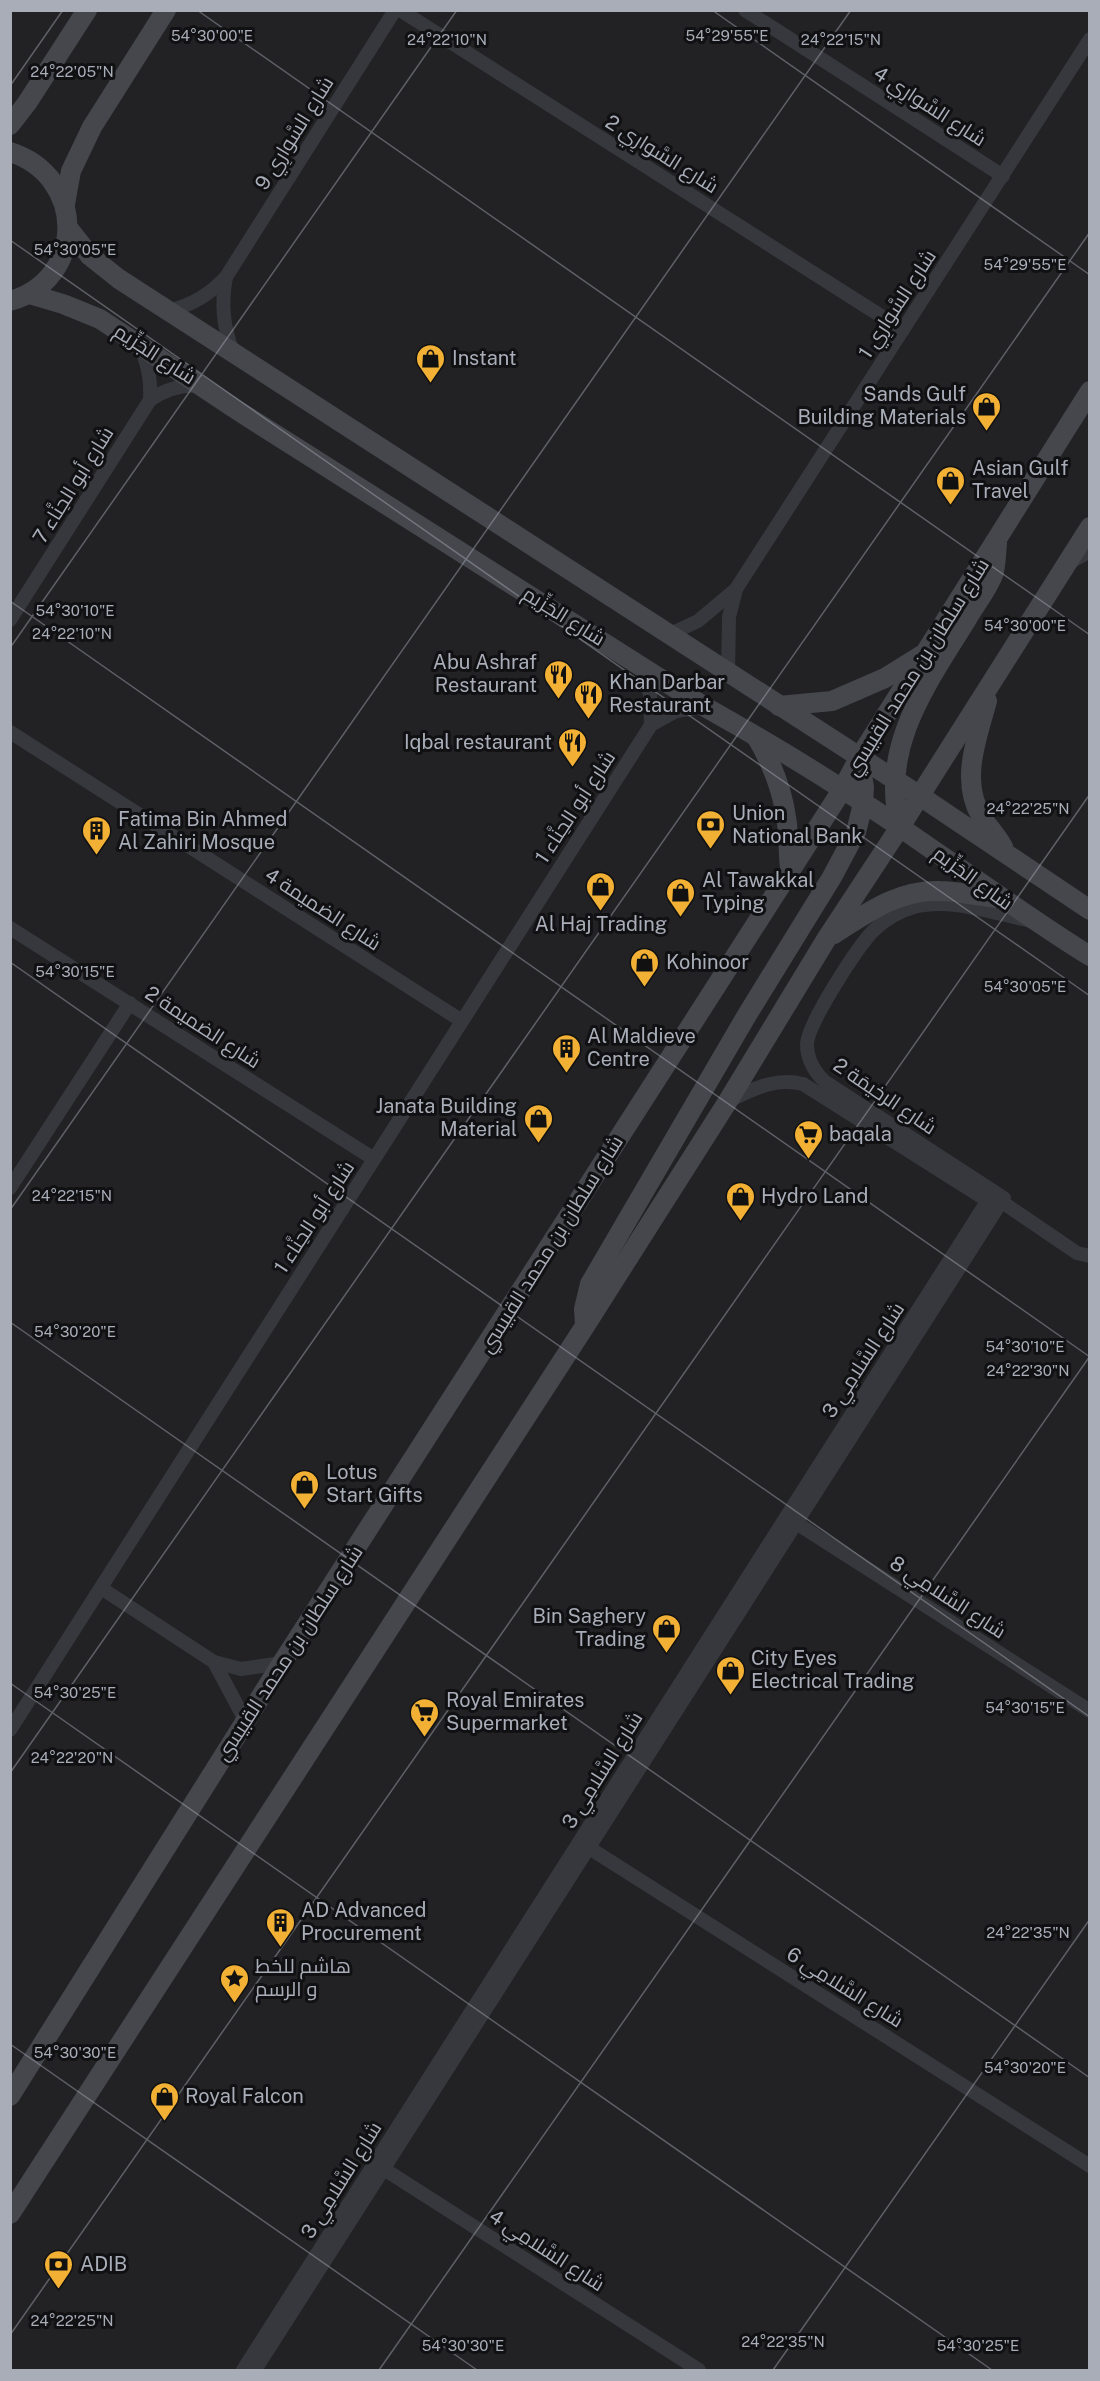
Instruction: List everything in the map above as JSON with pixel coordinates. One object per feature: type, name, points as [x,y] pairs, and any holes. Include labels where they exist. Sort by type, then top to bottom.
[{"type":"main road","points":[[10,125],[87,10]]},
{"type":"main road","points":[[10,301],[29,294],[45,282],[57,266],[65,247],[68,228],[65,204],[71,171],[92,127],[166,10]]},
{"type":"main road","points":[[10,152],[36,164],[49,175],[65,204]]},
{"type":"main road","name":"شارع الجَزِّيم","points":[[68,228],[90,256],[119,279],[668,635],[920,795],[1089,909]]},
{"type":"main road","name":"شارع الجَزِّيم","points":[[29,294],[63,304],[100,319],[135,340],[237,410],[705,707],[756,736],[900,827],[1033,921],[1089,956]]},
{"type":"main road","name":"شارع سلطان بن محمد القبيسي","points":[[10,2096],[245,1720],[842,790],[859,758],[1089,391]]},
{"type":"main road","points":[[10,2214],[585,1326],[728,1101],[826,938],[900,827],[1089,527]]},
{"type":"main road","points":[[900,827],[894,797],[897,756],[908,724],[924,691],[993,575],[999,535]]},
{"type":"main road","points":[[779,706],[832,701],[885,678],[924,654]]},
{"type":"main road","points":[[993,680],[974,746],[971,767],[972,789],[982,817],[999,839],[1007,855]]},
{"type":"main road","points":[[756,736],[766,755],[780,793],[786,818],[790,868]]},
{"type":"main road","points":[[585,1326],[584,1310],[590,1284],[747,1015],[832,877],[856,832],[863,804],[864,787],[859,758]]},
{"type":"main road","points":[[826,938],[894,898],[913,893],[940,891],[1000,898]]},
{"type":"street","name":"شارع السَّوارِي 9","points":[[168,311],[194,303],[226,277],[398,10]]},
{"type":"street","name":"شارع السَّوارِي 2","points":[[398,10],[903,330]]},
{"type":"street","name":"شارع السَّوارِي 4","points":[[746,11],[1003,176]]},
{"type":"street","name":"شارع السَّوارِي 1","points":[[668,635],[698,621],[735,589],[1003,176],[1089,39]]},
{"type":"street","name":"شارع السَّوارِي 9","points":[[226,277],[223,300],[224,323],[233,352]]},
{"type":"street","points":[[135,340],[150,375],[150,400],[170,389],[193,385],[205,386]]},
{"type":"street","name":"شارع أبو الحِنَّاء 7","points":[[10,620],[150,400]]},
{"type":"street","points":[[1065,566],[1089,551]]},
{"type":"street","name":"شارع السَّوارِي 1","points":[[728,673],[729,617],[735,589]]},
{"type":"street","points":[[644,667],[650,696],[651,725]]},
{"type":"street","name":"شارع أبو الحِنَّاء 1","points":[[10,1730],[651,725],[676,711],[705,707]]},
{"type":"street","name":"شارع الضميمة 4","points":[[10,732],[462,1021]]},
{"type":"street","name":"شارع الرخيمَة 2","points":[[1033,921],[946,904],[922,905],[900,912],[880,925],[865,942],[816,1018],[809,1035],[810,1061],[824,1081],[1089,1266]]},
{"type":"street","name":"شارع الضميمة 2","points":[[10,928],[374,1159]]},
{"type":"street","points":[[10,1188],[130,1004]]},
{"type":"street","name":"شارع الرخيمَة 2","points":[[728,1101],[773,1082],[803,1084],[995,1200]]},
{"type":"street","points":[[995,1200],[1077,1253],[1089,1255]]},
{"type":"street","name":"شارع السَّلامِي 3","points":[[255,2370],[380,2166],[995,1200]]},
{"type":"street","name":"شارع السَّلامِي 8","points":[[791,1520],[1089,1711]]},
{"type":"street","points":[[101,1588],[214,1662],[240,1669],[282,1663]]},
{"type":"street","points":[[214,1662],[245,1720]]},
{"type":"street","name":"شارع السَّلامِي 6","points":[[584,1845],[1089,2166]]},
{"type":"street","name":"شارع السَّلامِي 3","points":[[243,2370],[380,2166]]},
{"type":"street","name":"شارع السَّلامِي 4","points":[[380,2166],[699,2370]]},
{"type":"shaded area","points":[[11,11],[1089,11],[1089,2370],[11,2370]]},
{"type":"place","name":"Instant","points":[[431,384]]},
{"type":"place","name":"Sands Gulf Building Materials","points":[[987,432]]},
{"type":"place","name":"Asian Gulf Travel","points":[[951,506]]},
{"type":"place","name":"Abu Ashraf Restaurant","points":[[558,700]]},
{"type":"place","name":"Khan Darbar Restaurant","points":[[588,720]]},
{"type":"place","name":"Iqbal restaurant","points":[[573,768]]},
{"type":"place","name":"Union National Bank","points":[[711,850]]},
{"type":"place","name":"Fatima Bin Ahmed Al Zahiri Mosque","points":[[97,856]]},
{"type":"place","name":"Al Haj Trading","points":[[601,912]]},
{"type":"place","name":"Al Tawakkal Typing","points":[[681,918]]},
{"type":"place","name":"Kohinoor","points":[[645,988]]},
{"type":"place","name":"Al Maldieve Centre","points":[[566,1074]]},
{"type":"place","name":"Janata Building Material","points":[[538,1144]]},
{"type":"place","name":"baqala","points":[[808,1160]]},
{"type":"place","name":"Hydro Land","points":[[740,1222]]},
{"type":"place","name":"Lotus Start Gifts","points":[[305,1510]]},
{"type":"place","name":"Bin Saghery Trading","points":[[667,1654]]},
{"type":"place","name":"City Eyes Electrical Trading","points":[[730,1696]]},
{"type":"place","name":"Royal Emirates Supermarket","points":[[425,1738]]},
{"type":"place","name":"AD Advanced Procurement","points":[[280,1948]]},
{"type":"place","name":"هاشم للخط و الرسم","points":[[234,2004]]},
{"type":"place","name":"Royal Falcon","points":[[164,2122]]},
{"type":"place","name":"ADIB","points":[[59,2290]]}]
